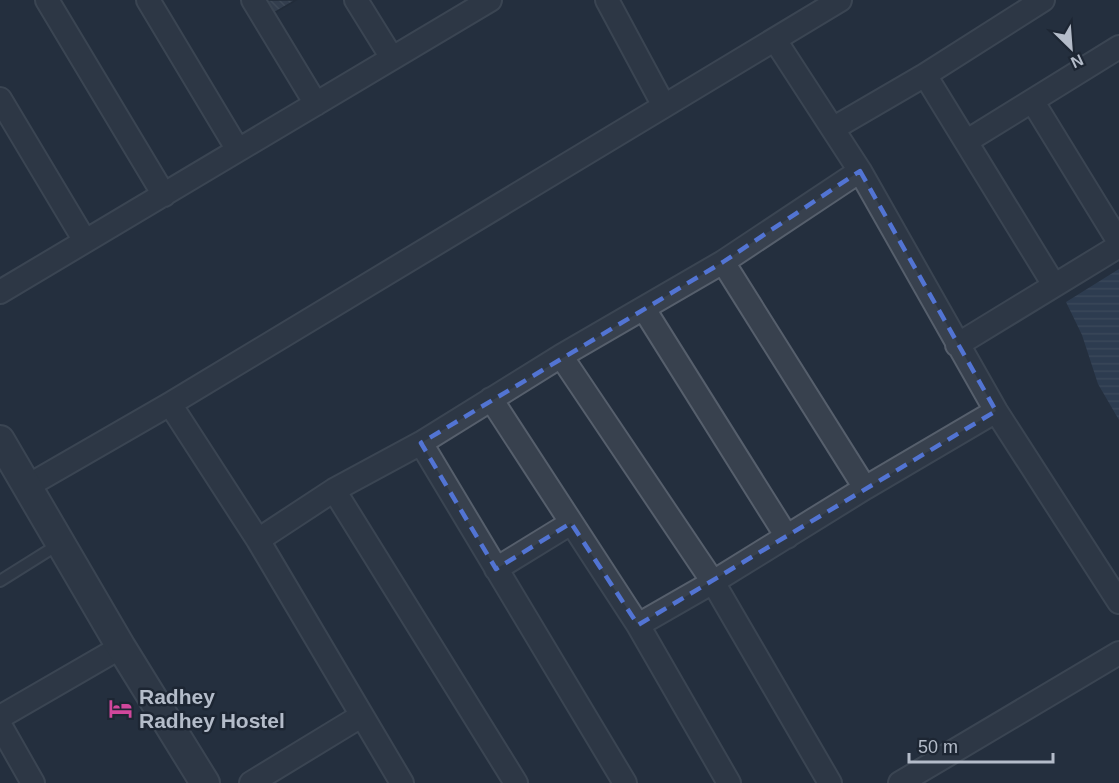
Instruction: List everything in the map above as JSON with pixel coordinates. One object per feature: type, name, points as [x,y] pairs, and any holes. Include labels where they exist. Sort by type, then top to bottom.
[{"type":"street","points":[[47,0],[164,195]]},
{"type":"street","points":[[148,0],[238,150]]},
{"type":"street","points":[[253,0],[316,104]]},
{"type":"street","points":[[356,0],[392,58]]},
{"type":"street","points":[[607,0],[664,106]]},
{"type":"street","points":[[26,487],[170,404],[840,0]]},
{"type":"street","points":[[834,128],[925,75],[1043,0]]},
{"type":"street","points":[[0,292],[316,104],[476,4]]},
{"type":"street","points":[[775,40],[860,171],[996,411],[1119,602]]},
{"type":"street","points":[[967,141],[1119,47]]},
{"type":"street","points":[[925,75],[1054,285]]},
{"type":"street","points":[[0,99],[85,241]]},
{"type":"street","points":[[957,345],[1119,244],[1033,102]]},
{"type":"street","points":[[258,540],[334,490],[421,443],[561,356],[723,262],[860,171]]},
{"type":"street","points":[[723,262],[865,488]]},
{"type":"street","points":[[644,309],[786,537]]},
{"type":"street","points":[[561,356],[713,582],[830,783]]},
{"type":"street","points":[[491,399],[638,625],[729,783]]},
{"type":"street","points":[[170,404],[258,540],[402,783]]},
{"type":"street","points":[[638,625],[996,411]]},
{"type":"street","points":[[0,440],[121,647],[205,783]]},
{"type":"street","points":[[421,443],[625,783]]},
{"type":"street","points":[[334,490],[516,783]]},
{"type":"street","points":[[496,569],[571,523]]},
{"type":"street","points":[[0,717],[121,647]]},
{"type":"street","points":[[900,783],[1119,653]]},
{"type":"street","points":[[251,783],[361,716]]},
{"type":"street","points":[[0,725],[33,783]]},
{"type":"lane","points":[[0,582],[59,543]]},
{"type":"highlighted area","points":[[860,171],[996,411],[638,625],[571,523],[496,569],[421,443],[723,262]]},
{"type":"water","points":[[1119,269],[1119,420],[1098,384],[1082,335],[1066,302]]},
{"type":"building","points":[[260,0],[296,0],[269,16]]},
{"type":"place","name":"Radhey Radhey Hostel","points":[[121,709]]}]
